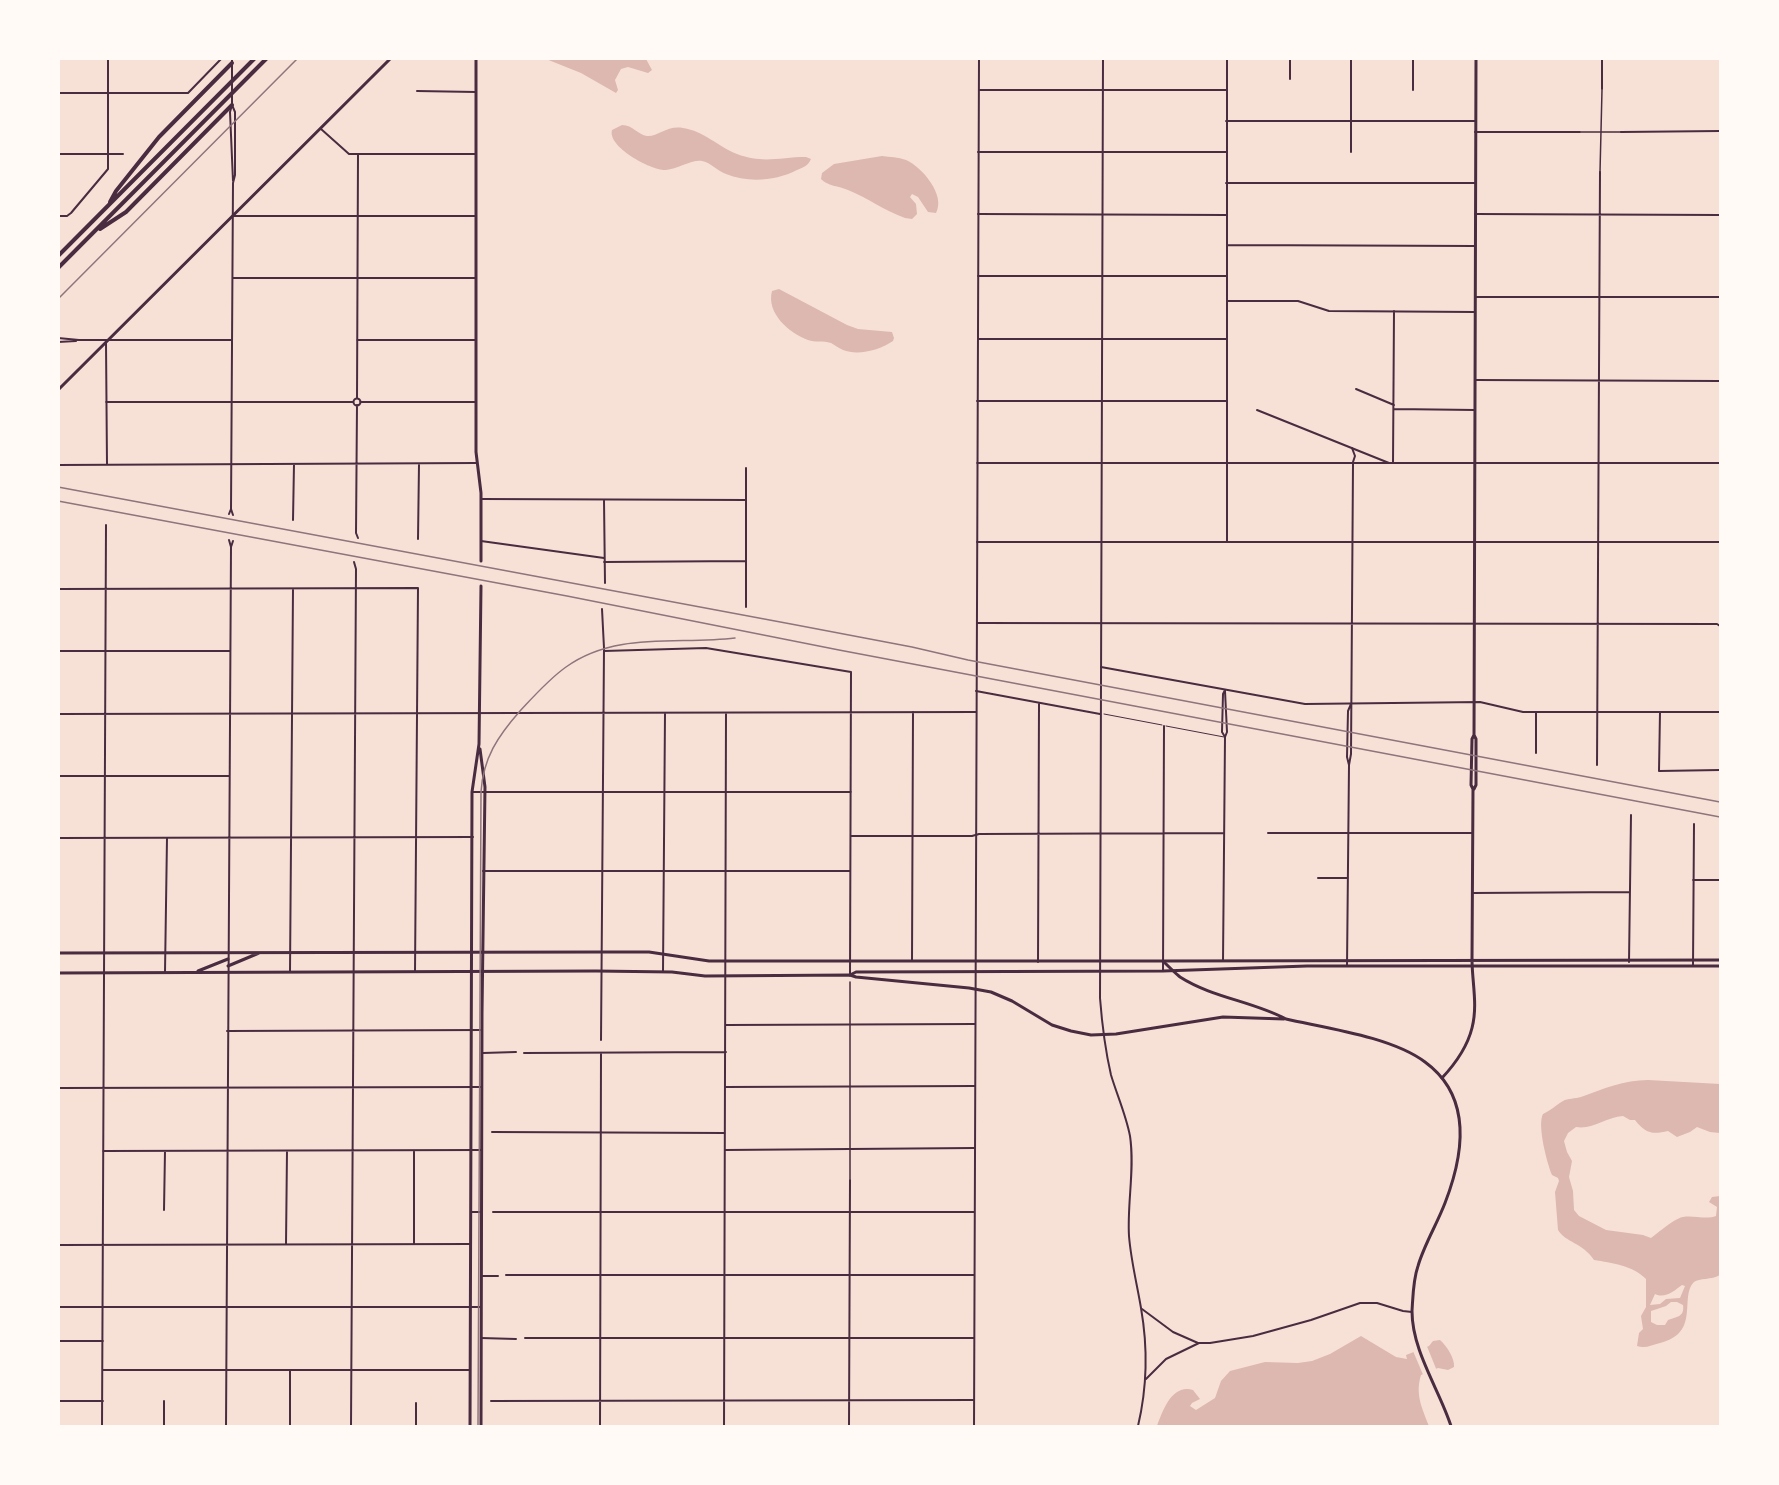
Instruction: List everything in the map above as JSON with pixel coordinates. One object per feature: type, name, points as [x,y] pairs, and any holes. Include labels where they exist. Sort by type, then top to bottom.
[{"type":"highway","points":[[58,256],[255,58]]},
{"type":"highway","points":[[58,268],[267,58]]},
{"type":"highway","points":[[108,206],[116,191],[159,137],[234,60]]},
{"type":"highway","points":[[97,230],[126,212],[232,105]]},
{"type":"main road","points":[[58,390],[391,58]]},
{"type":"main road","points":[[476,58],[476,463],[481,499],[481,561]]},
{"type":"main road","points":[[1442,1078],[1463,1052],[1472,1030],[1474,1004],[1472,966],[1473,789],[1471,785],[1474,735],[1476,58]]},
{"type":"main road","points":[[481,586],[479,744],[485,792],[481,1426]]},
{"type":"main road","points":[[470,1426],[472,792],[479,744]]},
{"type":"main road","points":[[228,966],[261,952]]},
{"type":"main road","points":[[58,953],[602,952],[663,954],[699,960],[726,961],[912,962],[1720,960]]},
{"type":"main road","points":[[196,972],[228,959]]},
{"type":"main road","points":[[1163,961],[1179,975],[1206,990],[1275,1013],[1286,1019]]},
{"type":"main road","points":[[850,975],[856,972],[1163,971],[1347,966],[1720,966]]},
{"type":"main road","points":[[58,972],[601,971],[726,976],[850,975],[975,989],[1006,998],[1044,1021],[1083,1034],[1103,1035],[1223,1017],[1286,1019],[1391,1045],[1426,1062],[1442,1078],[1452,1095],[1458,1112],[1460,1150],[1448,1195],[1418,1266],[1412,1312],[1418,1346],[1451,1426]]},
{"type":"street","points":[[58,216],[67,216],[106,172],[108,58]]},
{"type":"street","points":[[58,93],[188,93],[222,58]]},
{"type":"street","points":[[974,1426],[979,58]]},
{"type":"street","points":[[1103,58],[1100,970],[1103,1035],[1130,1139],[1130,1244],[1142,1309],[1146,1379],[1138,1426]]},
{"type":"street","points":[[1227,58],[1227,542]]},
{"type":"street","points":[[1290,58],[1290,79]]},
{"type":"street","points":[[1351,58],[1351,152]]},
{"type":"street","points":[[1413,58],[1413,90]]},
{"type":"street","points":[[1598,765],[1602,58]]},
{"type":"street","points":[[231,514],[234,60]]},
{"type":"street","points":[[979,90],[1227,90]]},
{"type":"street","points":[[417,91],[476,92]]},
{"type":"street","points":[[1226,121],[1476,122]]},
{"type":"street","points":[[321,129],[346,153],[476,154]]},
{"type":"street","points":[[1475,132],[1720,132]]},
{"type":"street","points":[[978,152],[1226,152]]},
{"type":"street","points":[[58,154],[123,154]]},
{"type":"street","points":[[358,154],[357,398],[360,402]]},
{"type":"street","points":[[1226,183],[1475,183]]},
{"type":"street","points":[[978,214],[1227,214]]},
{"type":"street","points":[[1475,214],[1720,215]]},
{"type":"street","points":[[233,216],[476,216]]},
{"type":"street","points":[[1227,245],[1475,246]]},
{"type":"street","points":[[978,276],[1227,276]]},
{"type":"street","points":[[233,278],[476,278]]},
{"type":"street","points":[[1475,297],[1720,297]]},
{"type":"street","points":[[1227,301],[1298,301],[1329,311],[1475,312]]},
{"type":"street","points":[[1394,311],[1394,463]]},
{"type":"street","points":[[58,338],[107,341],[232,340]]},
{"type":"street","points":[[978,339],[1227,339]]},
{"type":"street","points":[[58,342],[79,340]]},
{"type":"street","points":[[357,340],[476,340]]},
{"type":"street","points":[[107,341],[107,465]]},
{"type":"street","points":[[1475,380],[1720,381]]},
{"type":"street","points":[[1356,389],[1394,407],[1475,410]]},
{"type":"street","points":[[353,402],[357,398]]},
{"type":"street","points":[[977,400],[1227,401]]},
{"type":"street","points":[[106,402],[353,402],[357,405]]},
{"type":"street","points":[[356,538],[357,405],[360,402],[476,402]]},
{"type":"street","points":[[1257,410],[1389,463]]},
{"type":"street","points":[[1347,966],[1349,765],[1347,757],[1348,711],[1351,704],[1351,543],[1355,456],[1352,448]]},
{"type":"street","points":[[58,465],[476,463]]},
{"type":"street","points":[[977,463],[1720,463]]},
{"type":"street","points":[[293,520],[294,464]]},
{"type":"street","points":[[418,464],[418,539]]},
{"type":"street","points":[[746,468],[746,607]]},
{"type":"street","points":[[481,499],[746,500]]},
{"type":"street","points":[[604,500],[604,582]]},
{"type":"street","points":[[102,1426],[106,525]]},
{"type":"street","points":[[226,1426],[231,540]]},
{"type":"street","points":[[481,541],[604,560],[746,561]]},
{"type":"street","points":[[977,542],[1720,542]]},
{"type":"street","points":[[351,1426],[356,562]]},
{"type":"street","points":[[58,589],[418,588],[415,972]]},
{"type":"street","points":[[290,972],[293,589]]},
{"type":"street","points":[[601,1040],[604,610]]},
{"type":"street","points":[[976,623],[1720,626]]},
{"type":"street","points":[[604,651],[706,648],[851,672],[850,975]]},
{"type":"street","points":[[58,651],[230,651]]},
{"type":"street","points":[[1101,667],[1305,704],[1488,703],[1519,711],[1536,712],[1720,712]]},
{"type":"street","points":[[1223,961],[1227,723],[1225,690]]},
{"type":"street","points":[[976,691],[1102,714]]},
{"type":"street","points":[[1038,962],[1039,704]]},
{"type":"street","points":[[912,962],[913,712]]},
{"type":"street","points":[[58,714],[976,712]]},
{"type":"street","points":[[1536,712],[1536,753]]},
{"type":"street","points":[[1660,712],[1659,771],[1720,770]]},
{"type":"street","points":[[663,972],[665,713]]},
{"type":"street","points":[[724,1426],[726,713]]},
{"type":"street","points":[[1163,971],[1164,726]]},
{"type":"street","points":[[58,776],[229,776]]},
{"type":"street","points":[[472,792],[851,792]]},
{"type":"street","points":[[1629,966],[1631,814]]},
{"type":"street","points":[[1693,966],[1694,824]]},
{"type":"street","points":[[851,836],[1224,833]]},
{"type":"street","points":[[1268,833],[1473,833]]},
{"type":"street","points":[[58,838],[473,837]]},
{"type":"street","points":[[165,972],[167,838]]},
{"type":"street","points":[[483,871],[850,871]]},
{"type":"street","points":[[1318,878],[1348,878]]},
{"type":"street","points":[[1693,880],[1720,880]]},
{"type":"street","points":[[1472,892],[1630,892]]},
{"type":"street","points":[[849,1426],[850,982]]},
{"type":"street","points":[[726,1025],[975,1024]]},
{"type":"street","points":[[227,1031],[482,1030]]},
{"type":"street","points":[[482,1053],[516,1052]]},
{"type":"street","points":[[524,1053],[726,1052]]},
{"type":"street","points":[[600,1426],[601,1053]]},
{"type":"street","points":[[725,1087],[975,1086]]},
{"type":"street","points":[[58,1088],[482,1087]]},
{"type":"street","points":[[492,1132],[725,1133]]},
{"type":"street","points":[[725,1150],[974,1148]]},
{"type":"street","points":[[286,1244],[287,1150]]},
{"type":"street","points":[[414,1150],[414,1244]]},
{"type":"street","points":[[103,1151],[482,1150]]},
{"type":"street","points":[[164,1210],[165,1151]]},
{"type":"street","points":[[471,1212],[481,1212]]},
{"type":"street","points":[[493,1212],[974,1212]]},
{"type":"street","points":[[58,1245],[471,1244]]},
{"type":"street","points":[[506,1275],[974,1275]]},
{"type":"street","points":[[481,1276],[498,1276]]},
{"type":"street","points":[[1146,1379],[1171,1355],[1199,1343],[1263,1334],[1360,1304],[1377,1303],[1412,1312]]},
{"type":"street","points":[[58,1307],[481,1307]]},
{"type":"street","points":[[1142,1309],[1173,1332],[1199,1343]]},
{"type":"street","points":[[481,1338],[516,1339]]},
{"type":"street","points":[[525,1338],[974,1338]]},
{"type":"street","points":[[58,1341],[103,1341]]},
{"type":"street","points":[[103,1370],[470,1370]]},
{"type":"street","points":[[290,1370],[290,1426]]},
{"type":"street","points":[[491,1401],[974,1400]]},
{"type":"street","points":[[58,1401],[102,1401]]},
{"type":"street","points":[[164,1401],[164,1426]]},
{"type":"street","points":[[416,1403],[416,1426]]},
{"type":"lane","points":[[1102,714],[1225,737]]},
{"type":"shaded area","points":[[546,59],[646,59],[652,70],[648,73],[628,67],[621,69],[615,80],[618,90],[616,93],[581,73]]},
{"type":"shaded area","points":[[622,125],[647,136],[672,128],[691,130],[737,154],[755,159],[806,157],[811,159],[806,166],[789,174],[762,180],[735,177],[702,161],[694,161],[666,170],[659,169],[632,157],[616,144],[612,137],[612,130]]},
{"type":"shaded area","points":[[882,156],[906,160],[925,175],[938,198],[936,213],[928,212],[918,197],[912,194],[910,197],[916,204],[917,214],[912,219],[905,218],[821,179],[822,173],[834,164]]},
{"type":"shaded area","points":[[779,289],[847,325],[858,329],[892,332],[893,341],[875,349],[849,352],[828,342],[811,341],[801,337],[781,321],[772,307],[772,291]]},
{"type":"shaded area","points":[[1639,1080],[1720,1084],[1720,1133],[1697,1127],[1677,1137],[1668,1131],[1649,1132],[1635,1120],[1623,1116],[1588,1127],[1576,1127],[1568,1133],[1564,1141],[1572,1161],[1569,1177],[1573,1191],[1574,1210],[1579,1216],[1606,1230],[1651,1238],[1680,1218],[1716,1216],[1717,1207],[1709,1202],[1712,1197],[1720,1196],[1720,1275],[1694,1282],[1688,1296],[1687,1314],[1681,1331],[1673,1338],[1643,1347],[1637,1346],[1639,1333],[1643,1329],[1641,1316],[1646,1307],[1646,1279],[1628,1268],[1594,1260],[1558,1230],[1555,1192],[1559,1181],[1552,1175],[1550,1169],[1541,1126],[1543,1114],[1565,1100]],"holes":[[[1682,1285],[1685,1286],[1680,1298],[1666,1299],[1660,1304],[1650,1305],[1655,1294],[1666,1295]],[[1671,1302],[1683,1305],[1683,1312],[1668,1320],[1665,1325],[1651,1322],[1651,1311]]]},
{"type":"shaded area","points":[[1361,1336],[1396,1357],[1407,1359],[1406,1355],[1429,1346],[1433,1341],[1440,1340],[1445,1346],[1452,1357],[1454,1367],[1448,1370],[1438,1368],[1421,1375],[1419,1382],[1420,1401],[1429,1426],[1157,1426],[1169,1400],[1179,1391],[1193,1390],[1200,1399],[1190,1406],[1196,1410],[1215,1398],[1221,1381],[1230,1371],[1265,1362],[1312,1361],[1330,1354]]},
{"type":"pier","points":[[1426,1344],[1437,1371],[1424,1377],[1413,1351]]},
{"type":"railway","points":[[58,299],[298,58]]},
{"type":"railway","points":[[58,487],[791,624],[968,660],[1720,802]]},
{"type":"railway","points":[[58,501],[1720,817]]},
{"type":"railway","points":[[478,1426],[481,792],[488,758],[505,729],[520,711],[554,677],[585,656],[605,648],[626,644],[735,638]]}]
